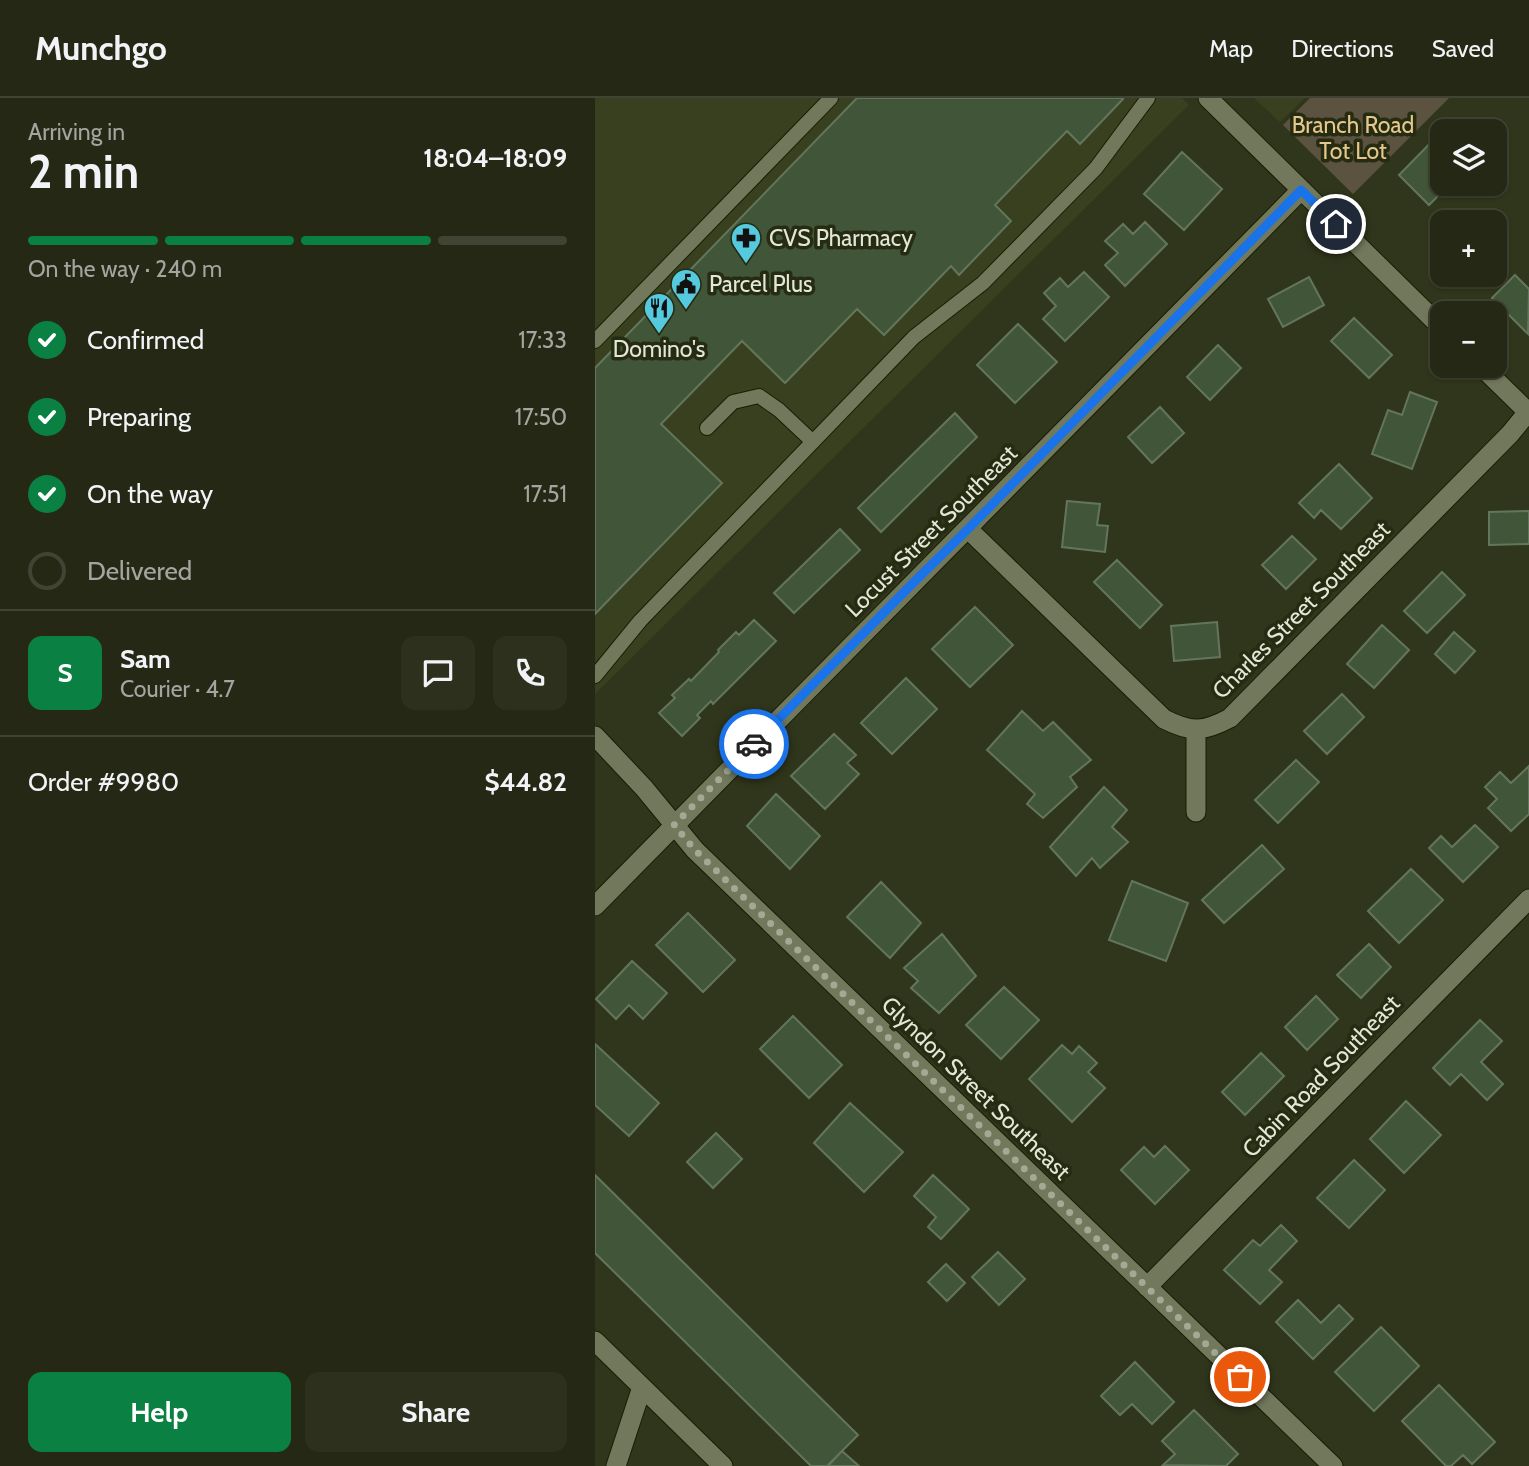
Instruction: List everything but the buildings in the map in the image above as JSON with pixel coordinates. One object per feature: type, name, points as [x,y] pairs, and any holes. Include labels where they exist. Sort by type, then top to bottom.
[{"type":"street","points":[[1208,98],[1430,316]]},
{"type":"street","name":"Locust Street Southeast","points":[[595,906],[1301,190]]},
{"type":"street","points":[[1493,378],[1529,413]]},
{"type":"street","name":"Charles Street Southeast","points":[[1196,729],[1214,726],[1230,718],[1529,413]]},
{"type":"street","points":[[968,529],[1164,719],[1178,726],[1196,729],[1196,812]]},
{"type":"street","name":"Glyndon Street Southeast","points":[[595,737],[644,788],[695,850],[1333,1466]]},
{"type":"street","name":"Cabin Road Southeast","points":[[1147,1287],[1529,899]]},
{"type":"street","points":[[595,1342],[723,1466]]},
{"type":"street","points":[[617,1466],[642,1387]]},
{"type":"lane","points":[[595,341],[831,98]]},
{"type":"lane","points":[[595,676],[640,621],[914,337],[983,283],[1096,168],[1148,98]]},
{"type":"lane","points":[[707,428],[733,402],[759,396],[779,410],[813,442]]},
{"type":"shaded area","points":[[595,98],[1182,98],[1189,105],[595,694]]},
{"type":"shaded area","points":[[1254,98],[1305,98],[1280,122]]},
{"type":"green space","name":"Branch Road Tot Lot","points":[[1310,98],[1449,98],[1353,194],[1283,125]]},
{"type":"way so far","points":[[754,744],[674,825],[695,850],[1240,1377]]},
{"type":"place","name":"CVS Pharmacy","points":[[746,265]]},
{"type":"place","name":"Parcel Plus","points":[[686,311]]},
{"type":"place","name":"Domino's","points":[[659,335]]},
{"type":"route","points":[[754,744],[1301,190],[1336,224]]}]
